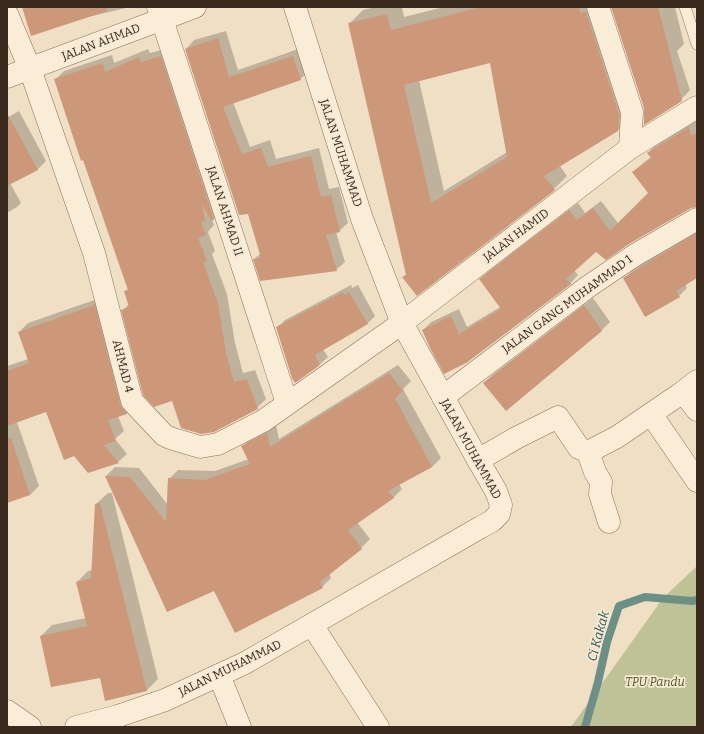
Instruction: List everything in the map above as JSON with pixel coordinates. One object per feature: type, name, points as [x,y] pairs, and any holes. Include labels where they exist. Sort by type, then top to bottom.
[{"type":"street","name":"JALAN AHMAD","points":[[7,77],[30,69],[160,13],[195,7]]},
{"type":"street","name":"JALAN MUHAMMAD","points":[[76,727],[118,716],[165,700],[245,663],[492,521],[499,514],[501,505],[496,491],[402,323],[362,219],[295,7]]},
{"type":"street","points":[[598,7],[632,112],[630,148]]},
{"type":"street","name":"JALAN AHMAD II","points":[[160,13],[287,403]]},
{"type":"street","name":"AHMAD 4","points":[[7,14],[30,69],[94,253],[132,401],[164,435],[200,447],[218,444],[263,421],[402,323]]},
{"type":"street","name":"JALAN HAMID","points":[[402,323],[630,148],[697,107]]},
{"type":"street","name":"JALAN GANG MUHAMMAD 1","points":[[443,397],[589,286],[634,254],[697,219]]},
{"type":"street","points":[[588,452],[617,437],[690,386],[697,410]]},
{"type":"street","points":[[651,414],[697,481]]},
{"type":"street","points":[[478,460],[516,438],[558,417],[579,448],[588,452],[600,482],[600,494],[609,522]]},
{"type":"street","points":[[312,625],[378,727]]},
{"type":"street","points":[[220,675],[240,727]]},
{"type":"street","points":[[7,711],[30,727]]},
{"type":"lane","points":[[685,7],[697,44]]},
{"type":"green space","name":"TPU Pandu","points":[[697,566],[697,727],[571,727],[663,598]]},
{"type":"building","points":[[22,7],[106,7],[107,11],[31,36]]},
{"type":"building","points":[[481,7],[579,7],[580,13],[586,12],[619,114],[618,131],[544,176],[555,190],[417,296],[402,277],[406,275],[348,23],[387,14],[391,30]],"holes":[[[490,63],[507,157],[431,203],[404,85]]]},
{"type":"building","points":[[611,7],[658,7],[682,101],[644,125],[644,108]]},
{"type":"building","points":[[218,38],[229,77],[293,56],[301,80],[223,107],[242,154],[261,148],[268,167],[311,156],[321,197],[331,195],[340,232],[326,235],[337,271],[260,281],[253,259],[261,258],[248,214],[239,215],[185,49]]},
{"type":"building","points":[[161,56],[214,220],[211,220],[202,204],[205,221],[201,222],[206,235],[198,238],[207,261],[203,262],[218,303],[226,353],[234,382],[247,379],[258,409],[214,432],[201,434],[181,428],[172,401],[154,407],[143,395],[121,310],[129,307],[124,291],[128,290],[83,160],[81,161],[54,79],[103,63],[105,72],[139,57],[141,62]]},
{"type":"building","points":[[7,113],[38,170],[7,186]]},
{"type":"building","points":[[689,127],[691,135],[697,134],[697,207],[691,208],[629,244],[606,260],[596,252],[566,279],[571,284],[466,363],[444,374],[422,330],[451,316],[459,334],[501,309],[479,279],[569,210],[577,220],[593,208],[610,231],[648,193],[632,172],[651,158],[647,153]]},
{"type":"building","points":[[697,233],[697,278],[676,291],[680,297],[645,317],[623,278]]},
{"type":"building","points":[[343,292],[344,295],[349,292],[368,324],[315,355],[320,365],[295,383],[292,378],[276,327]]},
{"type":"building","points":[[95,305],[120,404],[127,414],[108,420],[116,441],[104,445],[119,463],[88,473],[74,456],[64,460],[46,412],[7,426],[7,371],[29,363],[18,332]]},
{"type":"building","points":[[584,305],[602,331],[506,411],[483,383]]},
{"type":"building","points":[[389,373],[403,391],[395,398],[432,467],[388,491],[394,498],[348,530],[362,549],[320,582],[323,588],[235,633],[214,591],[167,612],[105,476],[130,477],[166,522],[168,478],[205,480],[250,464],[241,446],[267,433],[270,447]]},
{"type":"building","points":[[7,438],[11,438],[30,495],[7,503]]},
{"type":"building","points":[[100,503],[147,691],[105,701],[100,678],[51,687],[40,636],[87,626],[76,582],[91,578],[95,504]]},
{"type":"waterway","name":"Ci Kakak","points":[[585,727],[598,682],[607,642],[619,606],[645,597],[692,601],[697,600]]}]
